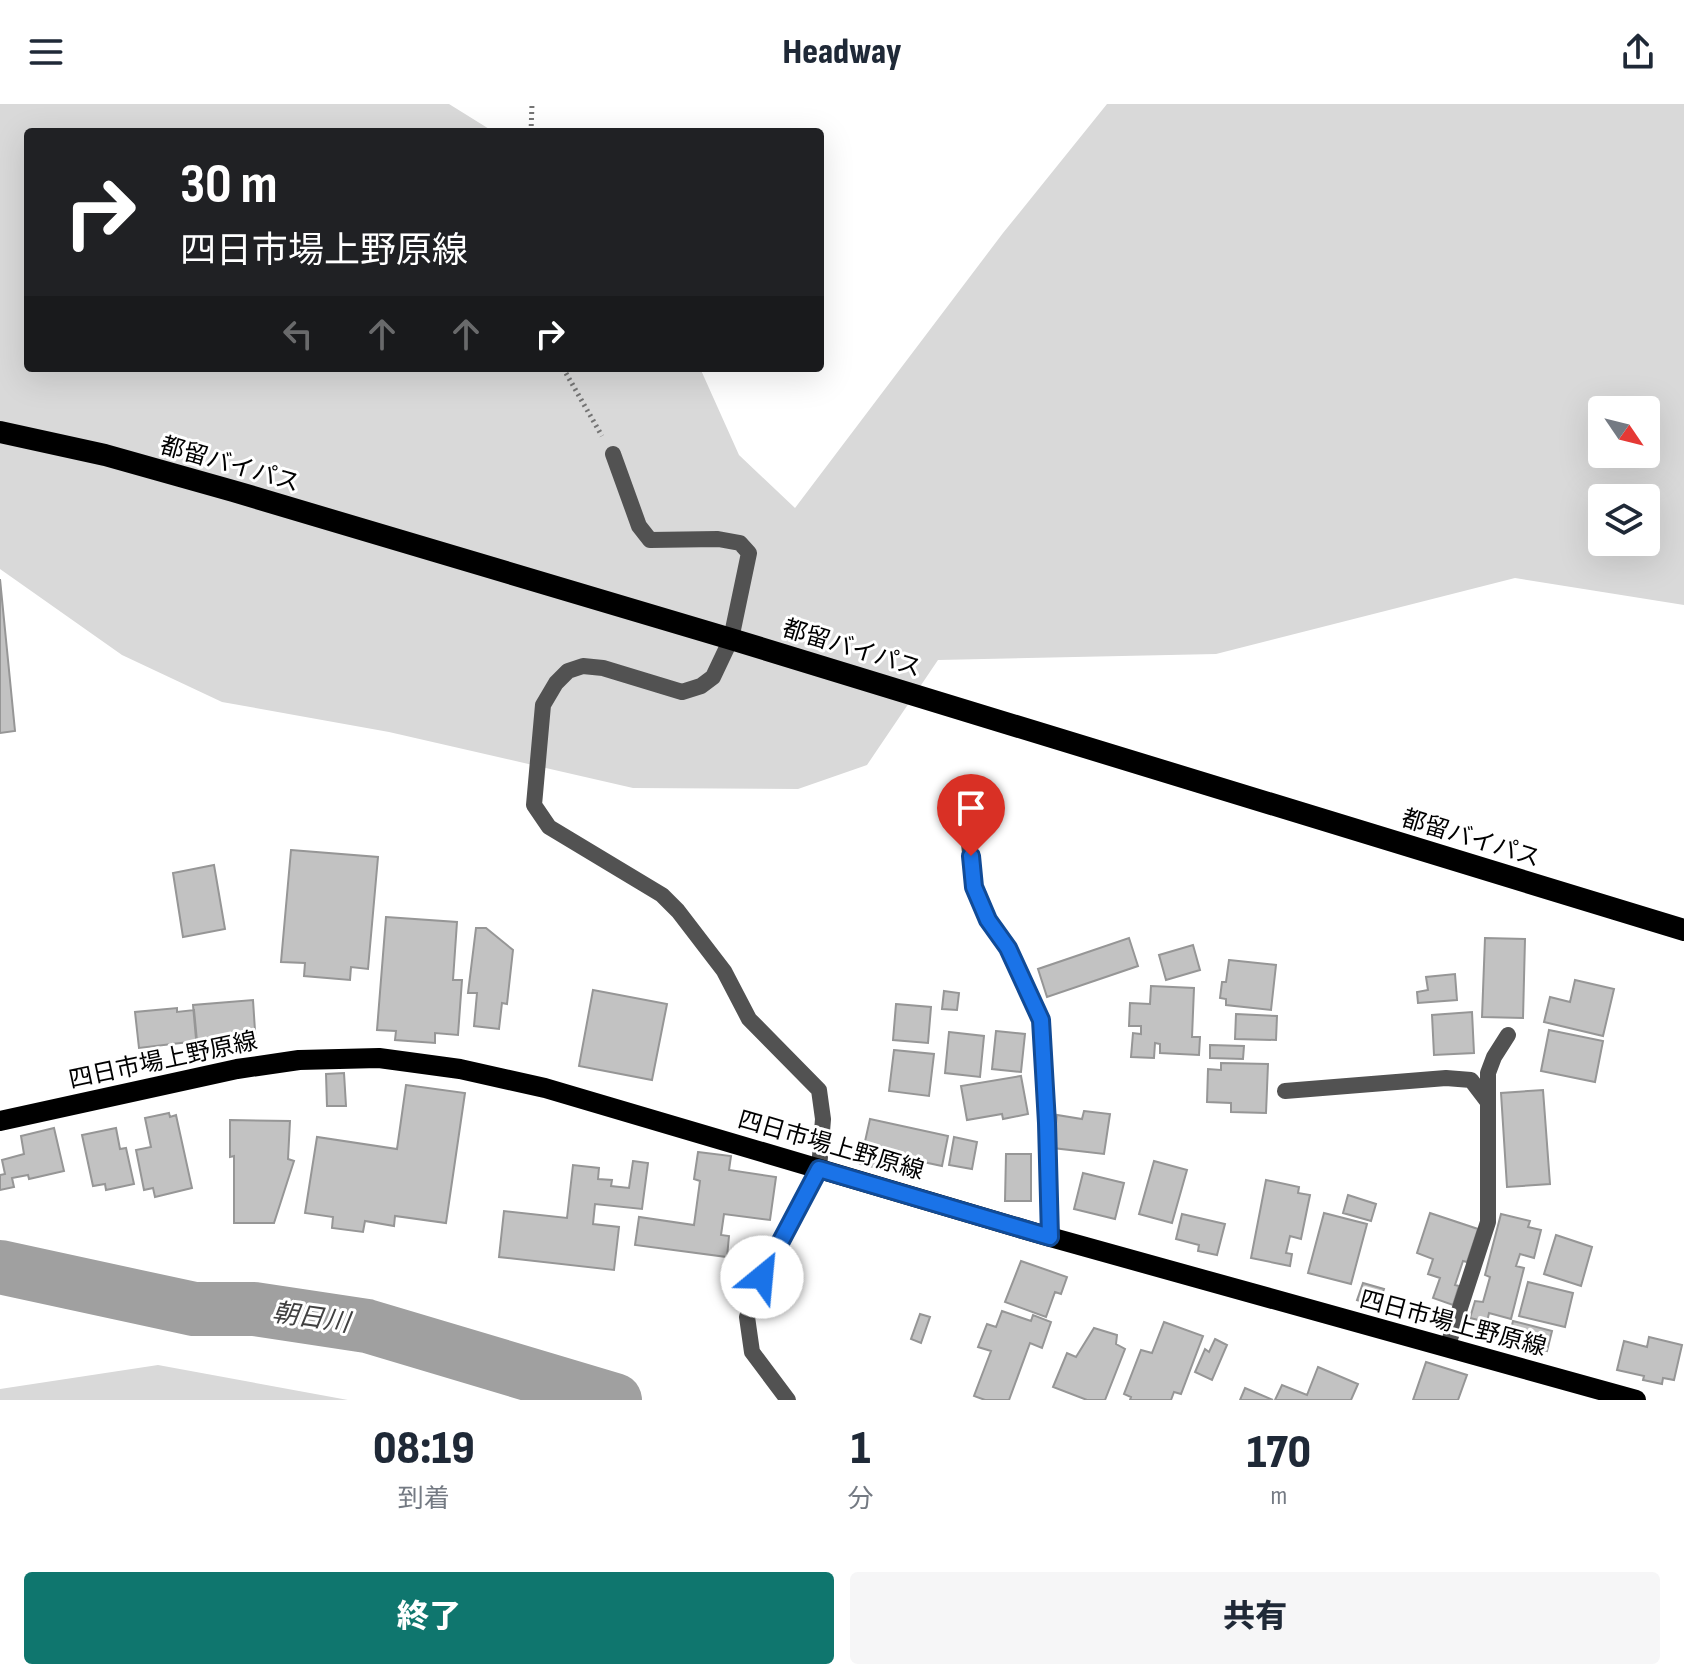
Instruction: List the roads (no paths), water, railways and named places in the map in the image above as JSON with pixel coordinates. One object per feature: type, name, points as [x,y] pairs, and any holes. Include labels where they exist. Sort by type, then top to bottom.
[{"type":"highway","name":"都留バイパス","points":[[0,432],[105,455],[731,639],[1684,930]]},
{"type":"main road","name":"四日市場上野原線","points":[[0,1121],[237,1069],[299,1060],[379,1058],[460,1069],[545,1088],[1050,1237],[1636,1400]]},
{"type":"street","points":[[613,454],[639,526],[650,540],[718,539],[740,543],[749,553],[731,639],[713,677],[701,686],[682,692],[603,668],[583,666],[568,671],[556,683],[543,705],[534,805],[549,827],[662,895],[724,971],[749,1019],[819,1090],[823,1119],[819,1169],[762,1277],[747,1317],[752,1352],[788,1400]]},
{"type":"street","points":[[965,809],[974,887],[988,920],[1008,948],[1041,1020],[1050,1237]]},
{"type":"street","points":[[1447,1348],[1488,1222],[1488,1073],[1508,1035]]},
{"type":"street","points":[[1285,1091],[1446,1078],[1471,1080],[1487,1101]]},
{"type":"waterway","name":"朝日川","points":[[0,1267],[194,1309],[254,1309],[367,1326],[615,1400]]}]
